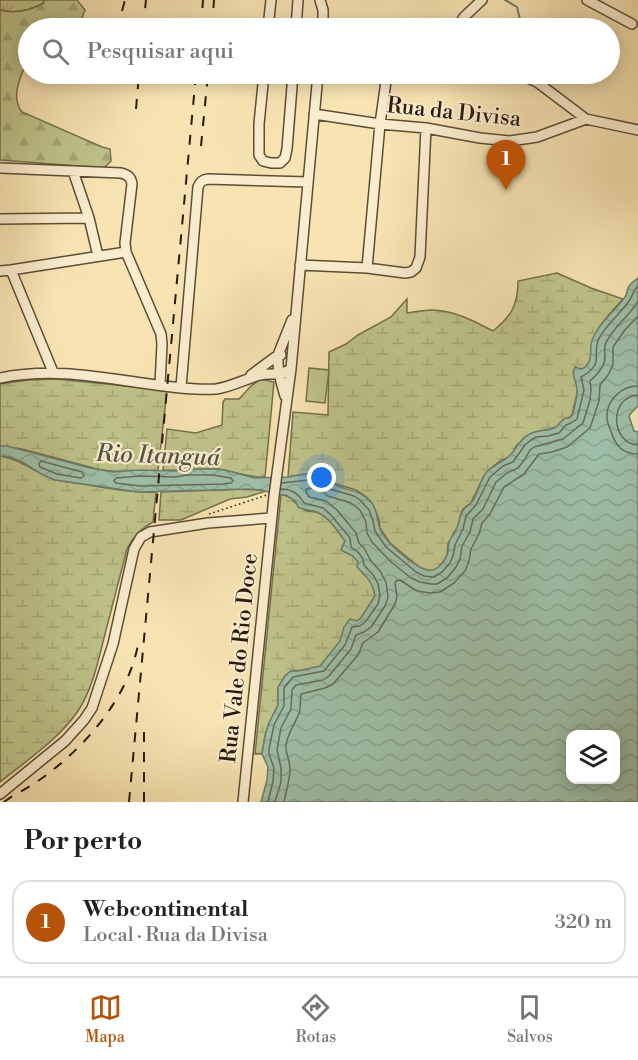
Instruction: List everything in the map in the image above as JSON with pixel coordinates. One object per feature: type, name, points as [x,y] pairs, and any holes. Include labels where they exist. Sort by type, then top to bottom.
[{"type":"street","points":[[269,18],[271,0]]},
{"type":"street","points":[[297,18],[298,0]]},
{"type":"street","points":[[320,0],[323,18]]},
{"type":"street","points":[[463,18],[482,0]]},
{"type":"street","points":[[587,0],[632,24]]},
{"type":"street","points":[[263,84],[259,155],[263,161],[280,163],[285,158],[287,149],[292,84]]},
{"type":"street","name":"Rua Vale do Rio Doce","points":[[243,802],[273,496],[291,364],[317,84]]},
{"type":"street","points":[[367,268],[386,84]]},
{"type":"street","points":[[539,84],[586,119],[638,130]]},
{"type":"street","name":"Rua da Divisa","points":[[314,114],[510,141],[537,137],[586,119]]},
{"type":"street","points":[[300,265],[367,268],[405,273],[416,268],[420,257],[426,128]]},
{"type":"street","points":[[0,168],[121,173],[132,180],[124,243],[161,334],[160,386]]},
{"type":"street","points":[[73,171],[89,218],[98,256]]},
{"type":"street","points":[[181,387],[200,182],[208,179],[308,182]]},
{"type":"street","points":[[0,219],[89,218]]},
{"type":"street","points":[[0,271],[126,252]]},
{"type":"street","points":[[11,270],[53,372]]},
{"type":"street","points":[[287,401],[279,374],[278,355],[296,309]]},
{"type":"street","points":[[246,379],[278,355]]},
{"type":"street","points":[[0,378],[53,372],[160,386],[214,389],[270,373],[285,373],[291,364],[285,357],[278,355]]},
{"type":"street","points":[[0,794],[65,741],[92,708],[113,644],[134,549],[141,537],[150,532],[208,523],[271,518]]},
{"type":"green space","points":[[0,0],[43,0],[44,3],[11,12],[0,10]]},
{"type":"green space","points":[[43,0],[77,0],[85,10],[82,18],[18,18],[18,105],[22,112],[110,149],[111,161],[104,168],[0,160],[0,10],[11,12],[44,3]]},
{"type":"green space","points":[[557,273],[623,299],[598,329],[592,355],[586,367],[581,369],[575,367],[573,372],[578,389],[572,415],[557,427],[535,432],[516,446],[509,457],[490,469],[471,503],[463,509],[458,526],[448,544],[447,555],[438,568],[432,571],[419,567],[390,543],[380,528],[379,519],[371,502],[356,490],[333,483],[317,472],[288,477],[293,412],[328,415],[329,352],[391,317],[407,299],[407,313],[432,310],[448,312],[493,331],[513,309],[518,281]]},
{"type":"green space","points":[[309,368],[329,370],[325,403],[306,401]]},
{"type":"green space","points":[[56,379],[167,390],[158,471],[101,470],[22,449],[0,446],[0,384]]},
{"type":"green space","points":[[261,379],[274,382],[265,477],[217,469],[163,470],[167,429],[196,433],[222,425],[225,399],[239,399]]},
{"type":"green space","points":[[0,456],[15,460],[62,481],[128,491],[156,492],[153,522],[138,533],[127,549],[97,666],[83,703],[52,740],[0,782]]},
{"type":"green space","points":[[248,489],[266,491],[230,499],[181,520],[159,520],[161,492]]},
{"type":"green space","points":[[281,495],[285,495],[305,510],[323,515],[330,522],[345,541],[341,550],[353,556],[358,562],[361,571],[373,586],[375,596],[361,618],[320,667],[291,671],[285,676],[278,688],[278,705],[269,723],[262,754],[255,754]]},
{"type":"water","points":[[638,278],[638,406],[629,416],[634,431],[638,432],[638,802],[261,802],[268,767],[262,754],[269,723],[278,705],[278,687],[291,671],[320,666],[340,641],[344,627],[350,619],[357,621],[361,618],[375,596],[371,583],[357,567],[358,562],[353,556],[341,550],[345,541],[336,529],[321,514],[298,507],[296,502],[286,495],[248,489],[139,492],[55,480],[22,462],[0,456],[0,446],[7,446],[113,472],[213,469],[254,478],[288,477],[317,472],[337,486],[358,492],[367,498],[374,506],[383,534],[400,553],[421,568],[434,570],[446,558],[449,542],[461,514],[473,500],[485,474],[507,458],[525,437],[534,432],[554,428],[565,418],[571,417],[577,394],[575,367],[581,369],[587,365],[596,332],[625,297],[630,285]]},
{"type":"waterway","points":[[505,0],[517,7],[520,18]]},
{"type":"railway","points":[[122,11],[125,0]]},
{"type":"railway","points":[[144,18],[146,0]]},
{"type":"railway","points":[[202,18],[203,0]]},
{"type":"railway","points":[[213,18],[214,0]]},
{"type":"railway","points":[[136,109],[138,84]]},
{"type":"railway","points":[[129,802],[195,84]]},
{"type":"railway","points":[[201,146],[207,84]]},
{"type":"railway","points":[[4,802],[52,770],[69,756],[100,723],[124,686],[138,645]]},
{"type":"railway","points":[[144,727],[144,802]]},
{"type":"place","name":"Webcontinental","points":[[506,190]]},
{"type":"water label","name":"Rio Itanguá","points":[[158,455]]}]
